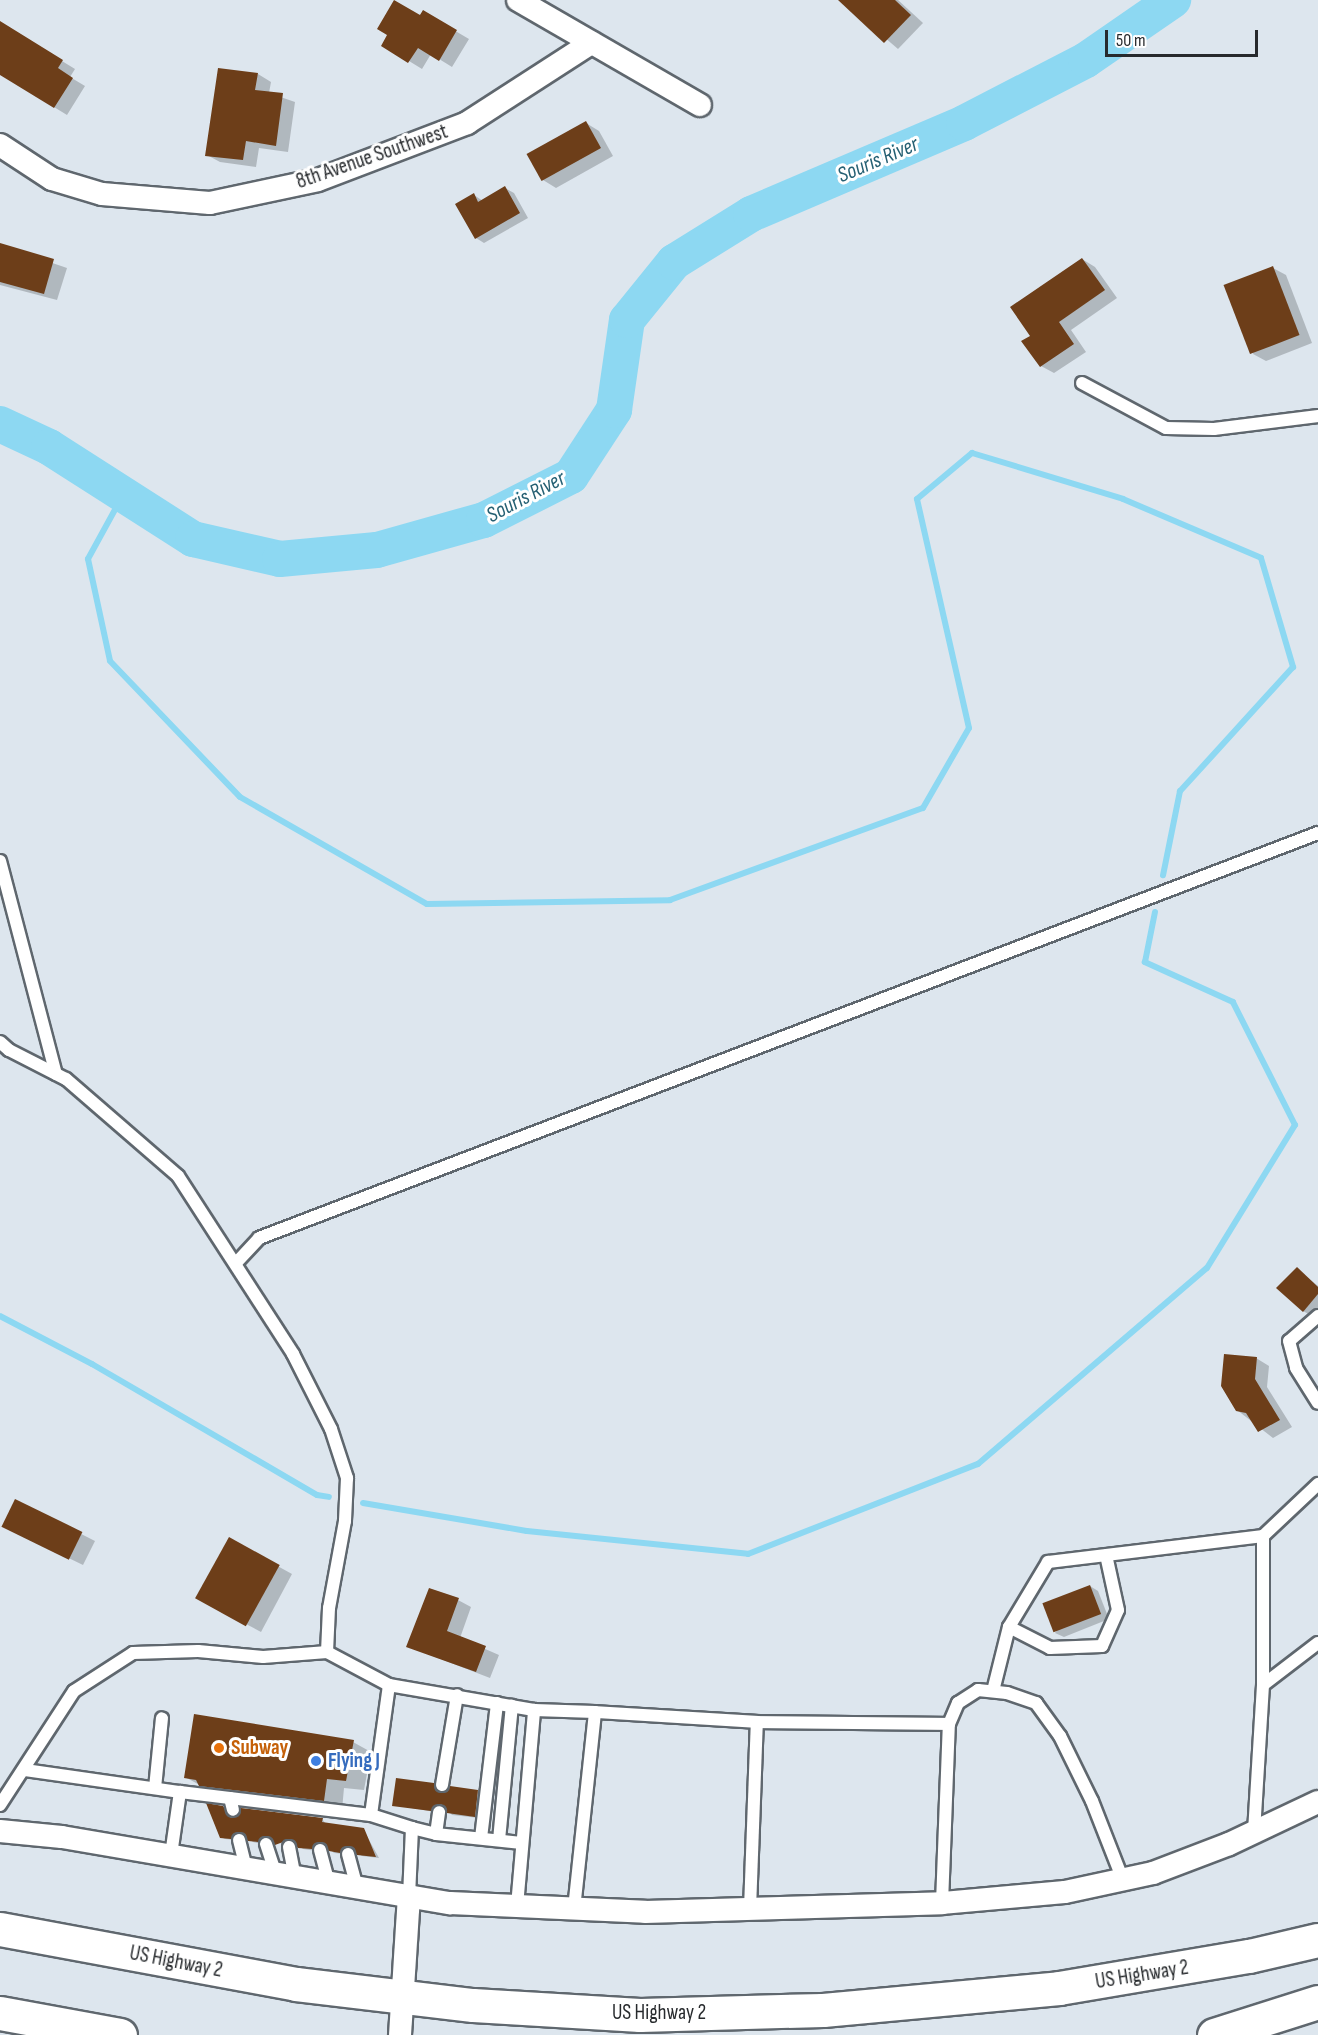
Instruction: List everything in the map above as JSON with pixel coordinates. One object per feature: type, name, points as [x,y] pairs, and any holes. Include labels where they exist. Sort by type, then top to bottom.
[{"type":"highway","name":"US Highway 2","points":[[0,1929],[296,1984],[519,2009],[640,2015],[823,2010],[1059,1988],[1238,1958],[1318,1940]]},
{"type":"highway","points":[[1214,2035],[1318,2002]]},
{"type":"highway","points":[[0,2013],[120,2035]]},
{"type":"highway","points":[[1236,2035],[1318,2017]]},
{"type":"street","points":[[518,0],[700,105]]},
{"type":"street","name":"8th Avenue Southwest","points":[[0,145],[52,179],[102,194],[210,203],[318,180],[467,123],[591,44]]},
{"type":"street","points":[[0,1831],[62,1837],[450,1903],[574,1909],[750,1909],[942,1904],[1065,1892],[1153,1873],[1254,1832],[1318,1802]]},
{"type":"street","points":[[400,2035],[409,1896]]},
{"type":"lane","points":[[1082,383],[1166,428],[1214,429],[1318,416]]},
{"type":"lane","points":[[236,1263],[260,1238],[1318,833]]},
{"type":"lane","points":[[0,861],[56,1074]]},
{"type":"lane","points":[[0,1042],[9,1050],[56,1074],[177,1176],[236,1263],[293,1354],[331,1429],[347,1478],[345,1521],[329,1608],[327,1652]]},
{"type":"lane","points":[[1318,1316],[1289,1341],[1296,1368],[1318,1403]]},
{"type":"lane","points":[[993,1691],[1009,1627],[1048,1563],[1263,1536],[1318,1484]]},
{"type":"lane","points":[[1254,1832],[1263,1685],[1263,1536]]},
{"type":"lane","points":[[1009,1627],[1050,1648],[1102,1646],[1118,1610],[1106,1555]]},
{"type":"lane","points":[[1263,1685],[1318,1643]]},
{"type":"lane","points":[[0,1805],[25,1770],[74,1691],[133,1653],[198,1651],[263,1657],[327,1652],[389,1685],[534,1710],[757,1722],[949,1724]]},
{"type":"lane","points":[[371,1815],[389,1685]]},
{"type":"lane","points":[[942,1904],[949,1724],[958,1703],[978,1690],[993,1691],[1036,1703],[1060,1736],[1092,1801],[1123,1880]]},
{"type":"lane","points":[[442,1785],[457,1695]]},
{"type":"lane","points":[[481,1838],[497,1703]]},
{"type":"lane","points":[[499,1840],[512,1706]]},
{"type":"lane","points":[[517,1906],[534,1710]]},
{"type":"lane","points":[[574,1909],[595,1712]]},
{"type":"lane","points":[[155,1788],[162,1718]]},
{"type":"lane","points":[[750,1909],[757,1722]]},
{"type":"lane","points":[[25,1770],[180,1792],[231,1804],[281,1810],[308,1807],[371,1815],[436,1834],[522,1844]]},
{"type":"lane","points":[[171,1856],[180,1792]]},
{"type":"lane","points":[[308,1807],[312,1821]]},
{"type":"lane","points":[[336,1810],[339,1825]]},
{"type":"lane","points":[[436,1834],[439,1812]]},
{"type":"lane","points":[[409,1896],[412,1828]]},
{"type":"lane","points":[[239,1840],[246,1868]]},
{"type":"lane","points":[[266,1844],[286,1875]]},
{"type":"lane","points":[[286,1875],[289,1847]]},
{"type":"lane","points":[[320,1850],[328,1883]]},
{"type":"lane","points":[[348,1854],[357,1888]]},
{"type":"building","points":[[394,0],[420,15],[423,10],[457,30],[439,61],[418,48],[408,63],[381,46],[387,35],[377,29]]},
{"type":"building","points":[[838,0],[895,0],[911,15],[884,43]]},
{"type":"building","points":[[0,21],[63,60],[58,68],[73,78],[54,108],[0,75]]},
{"type":"building","points":[[218,68],[258,73],[255,90],[283,93],[276,146],[246,141],[243,160],[205,156]]},
{"type":"building","points":[[586,121],[601,148],[542,181],[527,154]]},
{"type":"building","points":[[505,186],[520,213],[475,239],[455,204],[474,193],[478,202]]},
{"type":"building","points":[[0,243],[54,259],[44,294],[0,282]]},
{"type":"building","points":[[1082,258],[1105,290],[1059,322],[1074,344],[1040,367],[1021,341],[1030,336],[1010,307]]},
{"type":"building","points":[[1273,266],[1300,335],[1250,354],[1224,285]]},
{"type":"building","points":[[1297,1267],[1318,1287],[1318,1294],[1303,1312],[1276,1288]]},
{"type":"building","points":[[1224,1354],[1257,1357],[1255,1379],[1280,1420],[1258,1432],[1246,1413],[1236,1411],[1221,1386]]},
{"type":"building","points":[[15,1499],[82,1532],[69,1560],[1,1527]]},
{"type":"building","points":[[229,1537],[280,1565],[246,1626],[195,1598]]},
{"type":"building","points":[[1090,1585],[1101,1614],[1053,1632],[1042,1603]]},
{"type":"building","points":[[429,1588],[459,1598],[447,1631],[486,1646],[476,1672],[406,1647]]},
{"type":"building","points":[[194,1714],[354,1740],[346,1781],[327,1779],[324,1801],[199,1786],[196,1780],[184,1778]]},
{"type":"building","points":[[396,1778],[434,1783],[441,1793],[450,1786],[478,1790],[475,1817],[447,1813],[441,1804],[431,1811],[392,1806]]},
{"type":"building","points":[[206,1803],[223,1806],[231,1818],[239,1815],[241,1808],[323,1818],[322,1822],[364,1828],[376,1857],[357,1855],[350,1846],[340,1853],[329,1851],[322,1842],[312,1849],[298,1848],[291,1839],[275,1845],[267,1836],[258,1842],[248,1841],[241,1832],[231,1839],[220,1838]]},
{"type":"waterway","name":"Souris River","points":[[0,424],[49,447],[193,539],[280,559],[377,550],[484,520],[571,476],[614,410],[627,320],[674,262],[751,214],[964,123],[1086,60],[1173,0]]},
{"type":"waterway","points":[[123,495],[88,559],[110,661],[240,797],[427,904],[670,900],[923,808],[969,728],[917,499],[972,453],[1123,499],[1261,558],[1293,667],[1180,791],[1163,875]]},
{"type":"waterway","points":[[363,1503],[527,1531],[748,1554],[978,1464],[1207,1268],[1295,1125],[1233,1002],[1145,962],[1155,912]]},
{"type":"waterway","points":[[0,1316],[92,1364],[317,1495],[329,1497]]},
{"type":"place","name":"Subway","points":[[219,1748]]},
{"type":"place","name":"Flying J","points":[[316,1761]]}]
